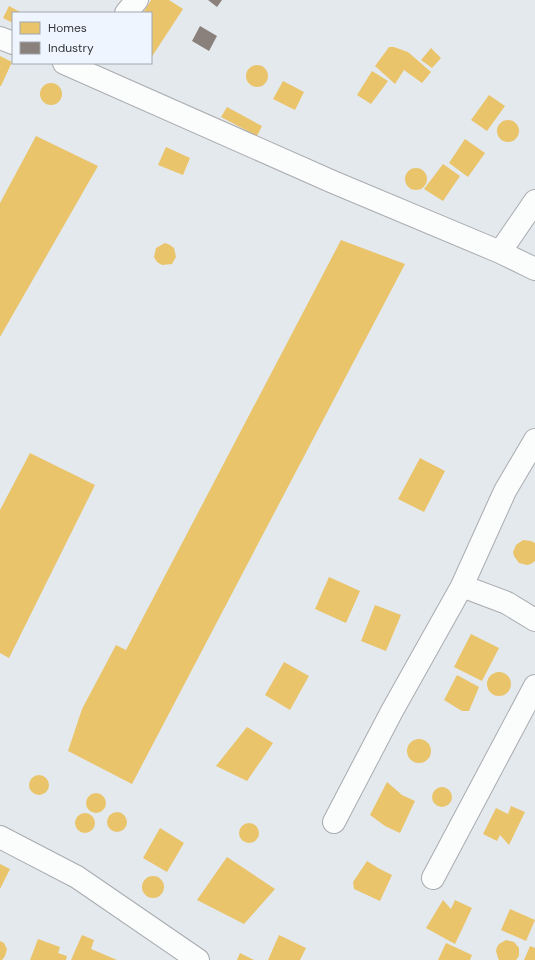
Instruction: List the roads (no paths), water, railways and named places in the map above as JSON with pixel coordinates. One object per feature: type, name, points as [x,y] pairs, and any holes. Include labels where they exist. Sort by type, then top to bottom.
[{"type":"street","points":[[127,12],[137,0]]},
{"type":"street","points":[[0,38],[12,43]]},
{"type":"street","points":[[77,65],[333,182],[500,252],[535,269]]},
{"type":"street","points":[[500,252],[535,201]]},
{"type":"street","points":[[334,822],[392,711],[462,586],[505,491],[535,440]]},
{"type":"street","points":[[462,586],[507,603],[535,620]]},
{"type":"street","points":[[433,878],[535,686]]},
{"type":"street","points":[[0,837],[77,877],[198,960]]}]
